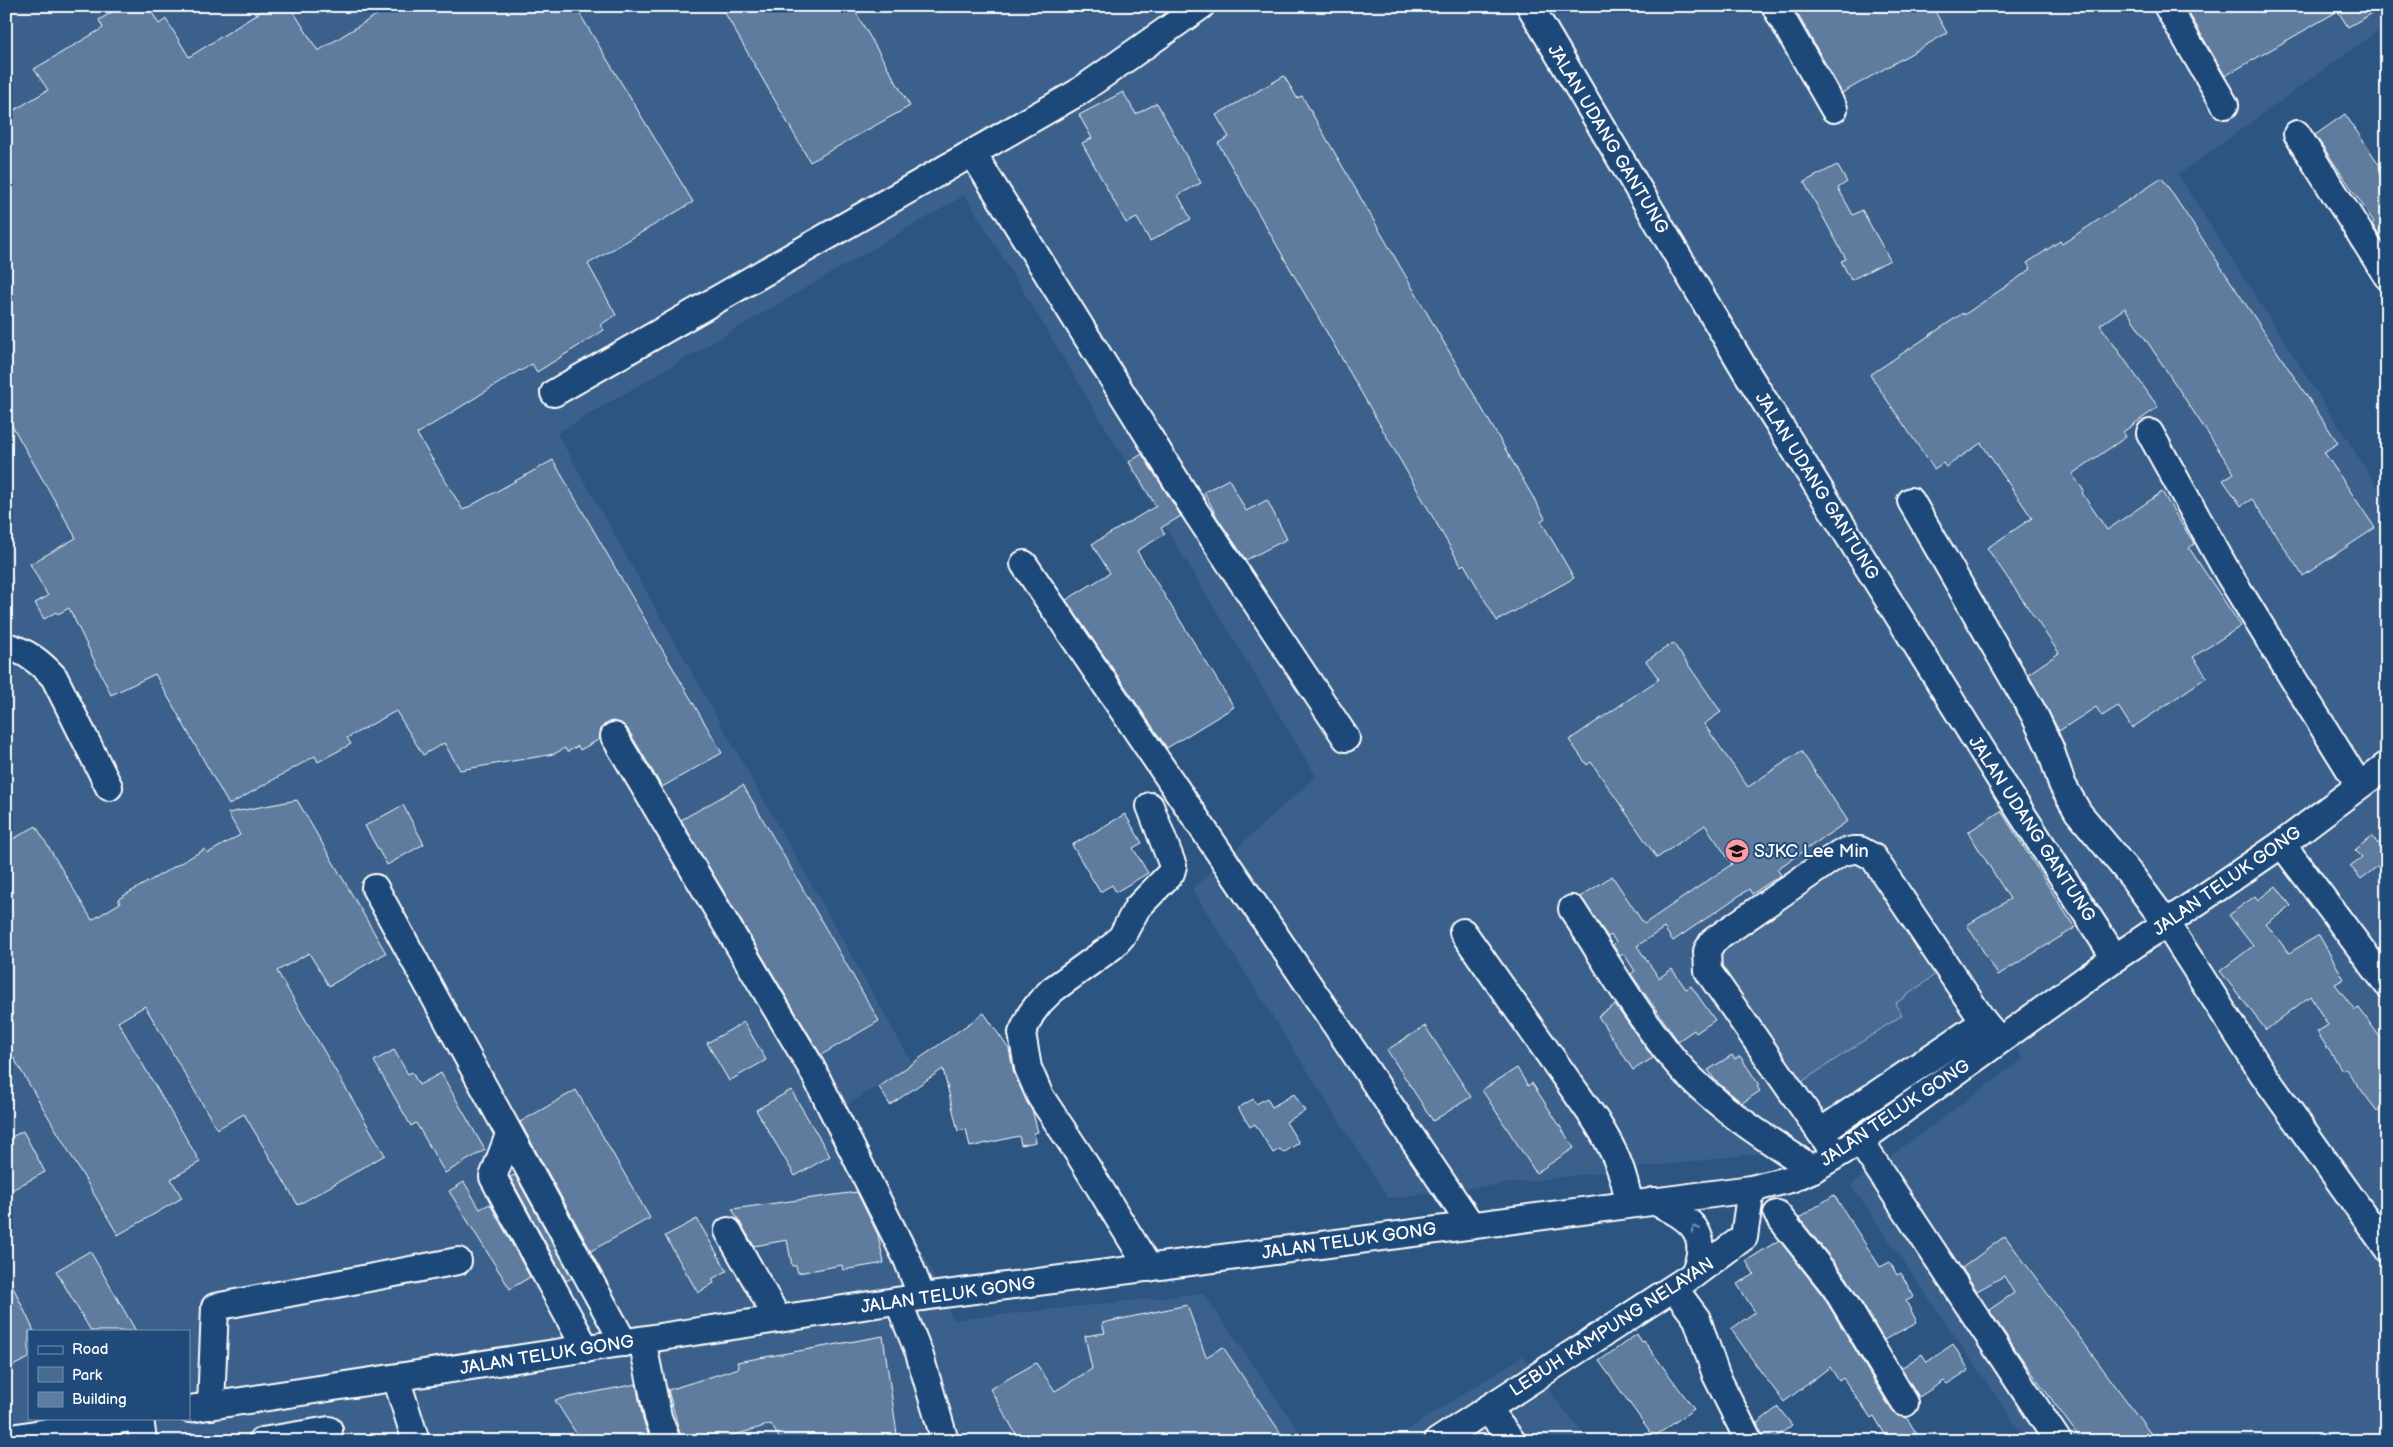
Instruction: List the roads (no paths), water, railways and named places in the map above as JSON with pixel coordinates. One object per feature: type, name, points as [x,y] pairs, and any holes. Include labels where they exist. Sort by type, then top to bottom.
[{"type":"street","points":[[554,393],[671,324],[973,154],[1077,93],[1201,6]]},
{"type":"street","name":"JALAN UDANG GANTUNG","points":[[1530,6],[1747,373],[2018,808],[2115,958]]},
{"type":"street","points":[[1775,6],[1834,110]]},
{"type":"street","points":[[2167,6],[2225,105]]},
{"type":"street","points":[[2297,134],[2387,276]]},
{"type":"street","points":[[973,154],[1198,514],[1346,738]]},
{"type":"street","points":[[2150,433],[2229,575],[2359,785]]},
{"type":"street","points":[[1911,501],[2034,714],[2050,748],[2062,784],[2078,812],[2133,878],[2167,924],[2263,1074],[2387,1248]]},
{"type":"street","points":[[1024,564],[1471,1225]]},
{"type":"street","points":[[6,646],[28,654],[42,664],[54,677],[109,787]]},
{"type":"street","points":[[614,736],[811,1067],[907,1259],[910,1299],[919,1353],[945,1441]]},
{"type":"street","name":"JALAN TELUK GONG","points":[[200,1408],[910,1299],[1751,1189],[1791,1179],[1827,1161],[1860,1141],[1992,1031],[2115,958],[2167,924],[2282,844],[2387,765]]},
{"type":"street","points":[[1150,806],[1173,866],[1171,873],[1137,908],[1122,936],[1113,946],[1052,990],[1040,1002],[1024,1025],[1022,1041],[1028,1068],[1040,1096],[1150,1268]]},
{"type":"street","points":[[2282,844],[2387,984]]},
{"type":"street","points":[[1820,1132],[1992,1031],[1873,857],[1866,852],[1853,850],[1830,859],[1713,941],[1706,958],[1708,971],[1820,1132],[1827,1161]]},
{"type":"street","points":[[375,888],[509,1136],[633,1342],[667,1441]]},
{"type":"street","points":[[1572,909],[1671,1056],[1729,1110],[1827,1161]]},
{"type":"street","points":[[1463,932],[1606,1137],[1615,1152],[1624,1176],[1641,1203],[1686,1218],[1698,1233],[1701,1251],[1684,1281],[1684,1299],[1697,1319],[1716,1375],[1749,1441]]},
{"type":"street","points":[[509,1136],[493,1177],[586,1349]]},
{"type":"street","points":[[1860,1141],[2058,1441]]},
{"type":"street","name":"LEBUH KAMPUNG NELAYAN","points":[[1438,1441],[1684,1281],[1777,1214],[1827,1161]]},
{"type":"street","points":[[1744,1237],[1751,1189]]},
{"type":"street","points":[[1777,1214],[1835,1287],[1905,1403]]},
{"type":"street","points":[[728,1231],[778,1319]]},
{"type":"street","points":[[200,1408],[215,1307],[458,1261]]},
{"type":"street","points":[[396,1378],[416,1441]]},
{"type":"street","points":[[262,1441],[331,1436],[313,1390]]},
{"type":"street","points":[[1487,1408],[1512,1441]]},
{"type":"street","points":[[7,1438],[119,1420]]},
{"type":"street","points":[[140,1420],[143,1441]]},
{"type":"place","name":"SJKC Lee Min","points":[[1737,851]]}]
